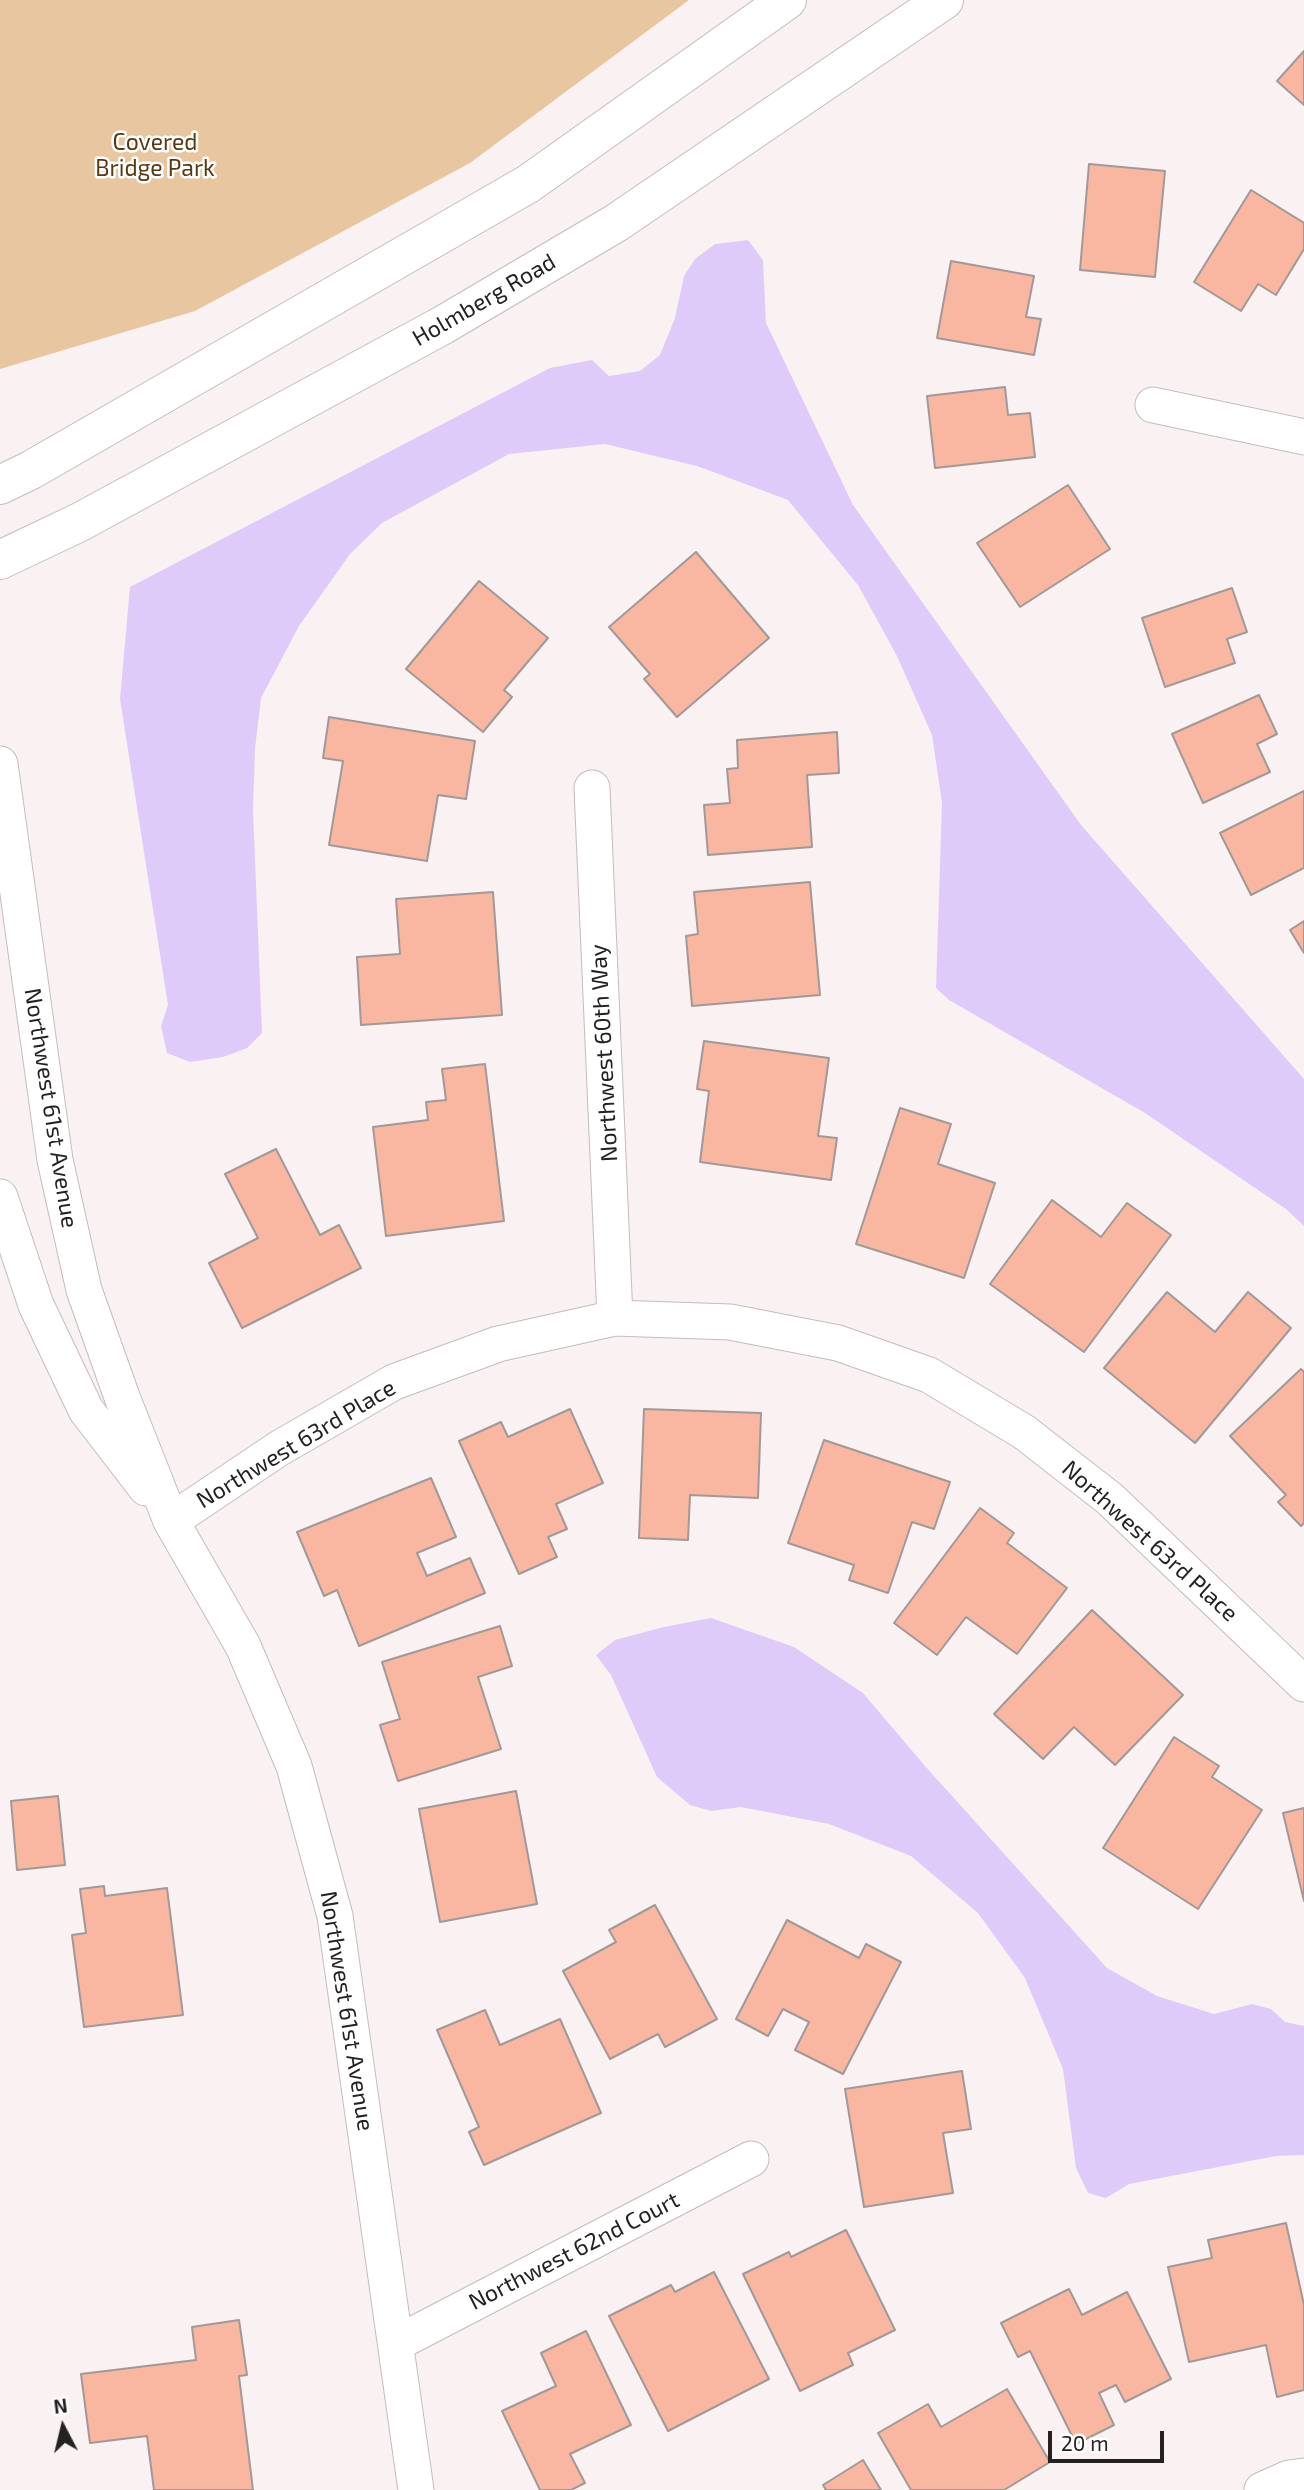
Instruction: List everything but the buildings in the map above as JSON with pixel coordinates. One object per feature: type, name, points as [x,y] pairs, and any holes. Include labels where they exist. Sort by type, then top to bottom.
[{"type":"street","points":[[0,485],[311,311],[528,184],[787,0]]},
{"type":"street","name":"Holmberg Road","points":[[0,560],[80,522],[443,325],[616,223],[944,0]]},
{"type":"street","points":[[1153,405],[1304,437]]},
{"type":"street","name":"Northwest 61st Avenue","points":[[0,764],[55,1160],[84,1290],[122,1397],[172,1521],[243,1646],[295,1766],[335,1916],[416,2490]]},
{"type":"street","name":"Northwest 60th Way","points":[[592,788],[615,1318]]},
{"type":"street","name":"Northwest 61st Avenue","points":[[0,1197],[36,1305],[86,1410],[172,1521]]},
{"type":"street","name":"Northwest 63rd Place","points":[[172,1521],[278,1449],[394,1382],[498,1344],[615,1318],[730,1322],[838,1343],[929,1375],[1024,1432],[1110,1499],[1304,1684]]},
{"type":"street","name":"Northwest 62nd Court","points":[[397,2343],[751,2160]]},
{"type":"street","points":[[1262,2490],[1289,2478],[1304,2476]]},
{"type":"green space","name":"Covered Bridge Park","points":[[0,0],[689,0],[470,163],[195,311],[0,369]]},
{"type":"shaded area","points":[[748,240],[763,260],[766,323],[853,505],[1081,825],[1304,1079],[1304,1226],[1286,1209],[1145,1113],[949,1000],[936,988],[942,803],[932,735],[897,656],[858,585],[788,500],[697,466],[605,444],[509,454],[382,523],[350,554],[299,626],[261,698],[255,748],[253,810],[262,1033],[247,1048],[223,1057],[190,1062],[167,1053],[161,1026],[168,1005],[120,699],[130,587],[550,368],[592,360],[609,376],[640,371],[660,355],[675,318],[684,276],[695,259],[715,244]]},
{"type":"shaded area","points":[[711,1618],[794,1647],[863,1693],[1107,1968],[1157,1996],[1214,2014],[1252,2004],[1271,2009],[1285,2022],[1304,2026],[1304,2155],[1276,2156],[1129,2184],[1106,2198],[1088,2193],[1076,2168],[1063,2069],[1025,1978],[978,1913],[911,1856],[829,1824],[741,1807],[711,1811],[690,1805],[657,1777],[611,1675],[596,1655],[615,1640]]}]
